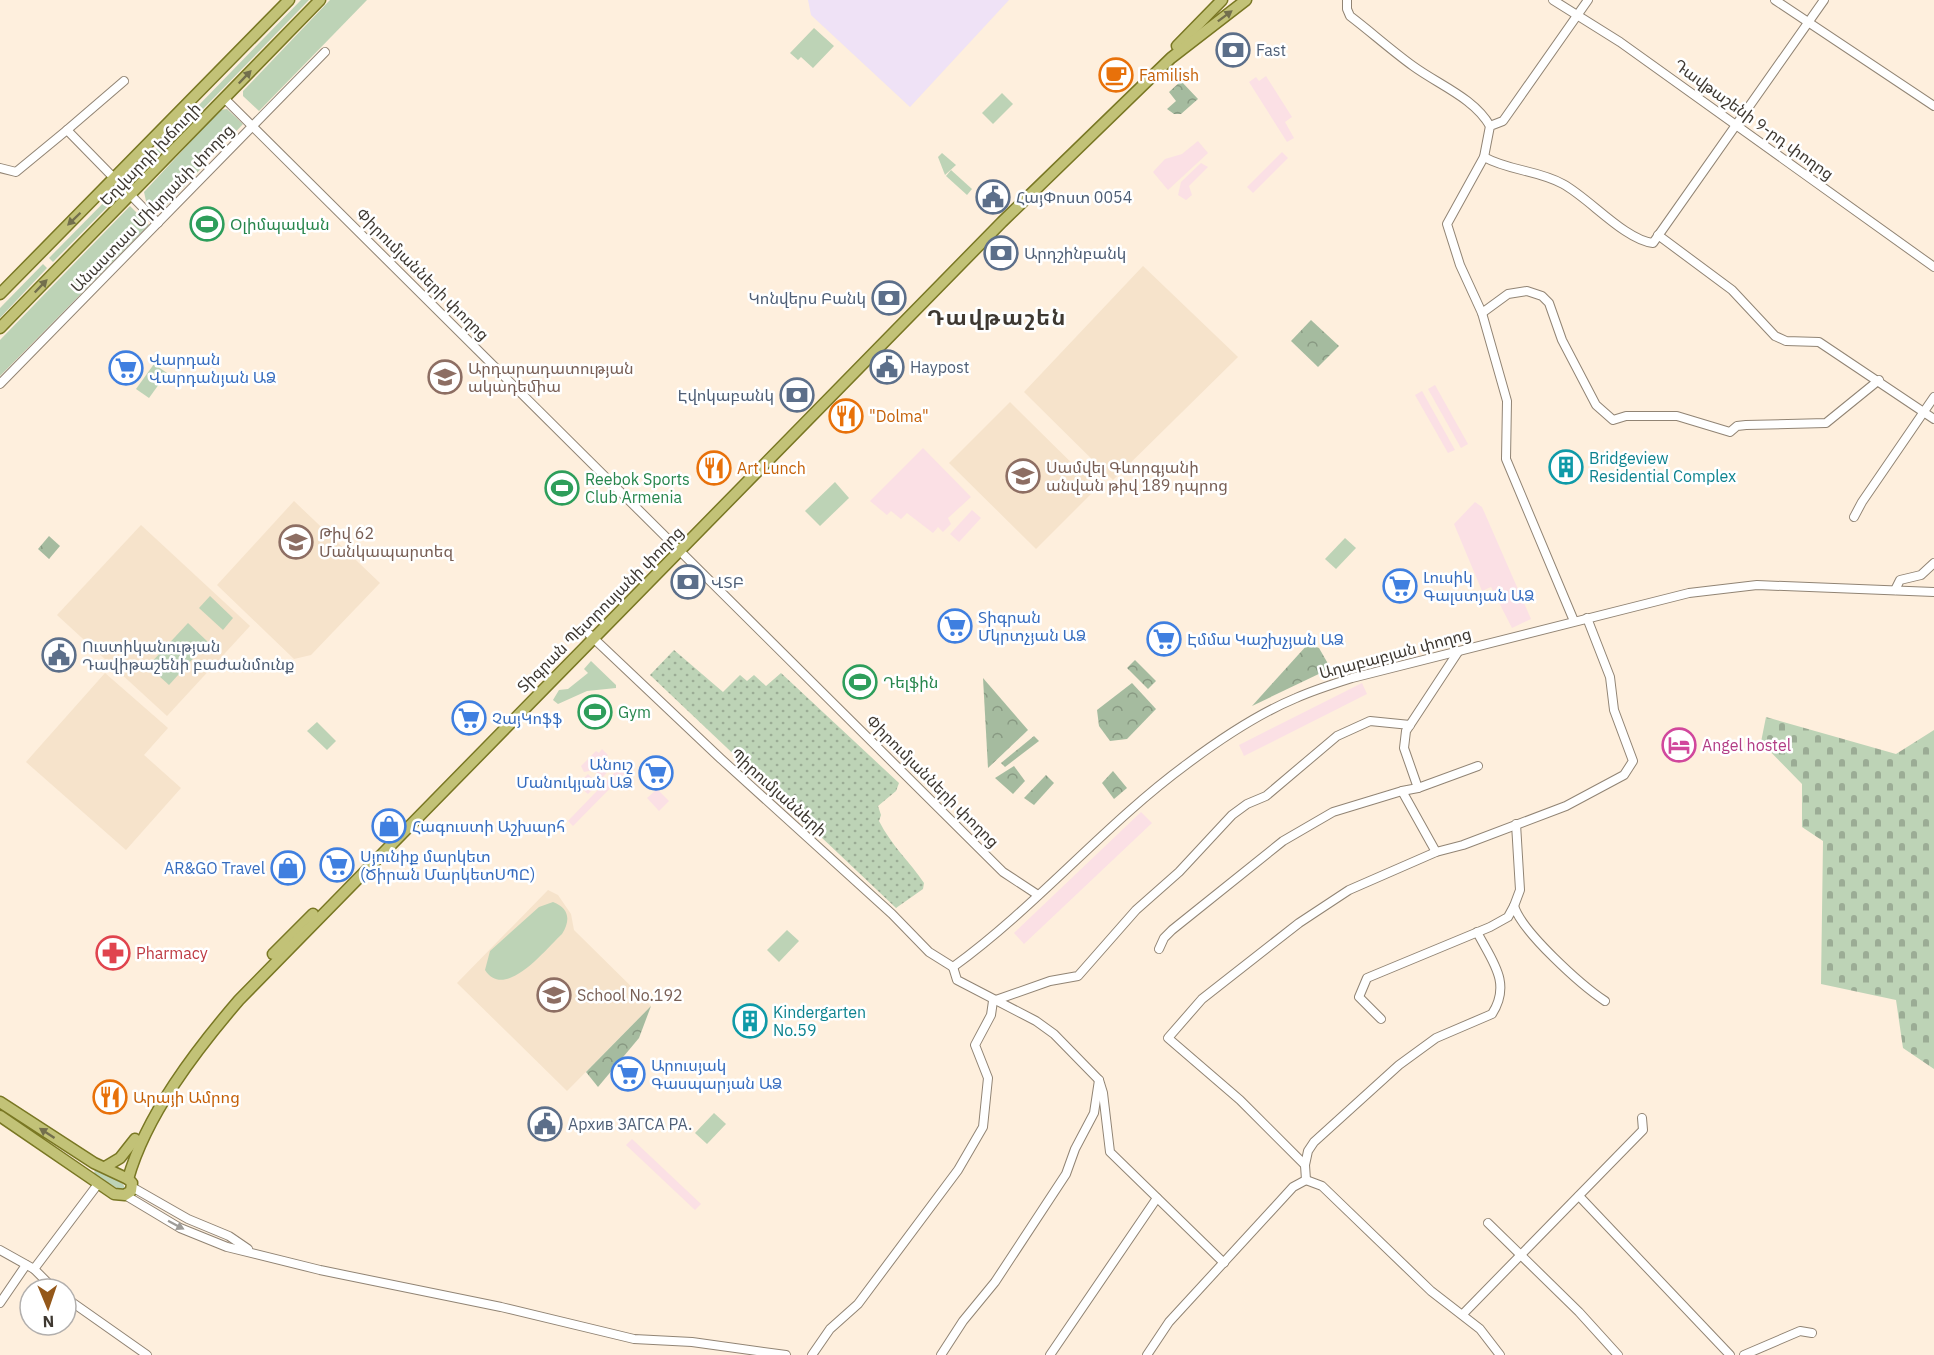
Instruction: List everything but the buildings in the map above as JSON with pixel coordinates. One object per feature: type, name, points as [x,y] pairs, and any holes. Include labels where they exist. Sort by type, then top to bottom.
[{"type":"main road","name":"Եղվարդի խճուղի","points":[[0,294],[289,0]]},
{"type":"main road","name":"Եղվարդի խճուղի","points":[[0,328],[320,0]]},
{"type":"main road","name":"Տիգրան Պետրոսյանի փողոց","points":[[678,550],[919,298],[1222,0]]},
{"type":"main road","name":"Տիգրան Պետրոսյանի փողոց","points":[[100,1165],[129,1149],[190,1052],[228,1002],[1048,176],[1171,58],[1246,0]]},
{"type":"main road","name":"Տիգրան Պետրոսյանի փողոց","points":[[128,1187],[135,1153],[147,1131],[199,1050],[225,1016],[591,636]]},
{"type":"main road","points":[[0,1102],[100,1165],[128,1187],[114,1194],[0,1116]]},
{"type":"main road","points":[[89,1175],[100,1165]]},
{"type":"street","points":[[1347,0],[1350,15],[1415,67],[1452,93],[1472,102],[1490,126],[1484,157],[1447,224],[1460,266],[1482,313],[1507,401],[1506,459],[1574,621]]},
{"type":"street","name":"Դավթաշենի 9-րդ փողոց","points":[[1553,0],[1663,72],[1736,127],[1934,267]]},
{"type":"street","points":[[1490,126],[1503,121],[1588,0]]},
{"type":"street","points":[[1775,0],[1934,106]]},
{"type":"street","points":[[1484,157],[1499,165],[1537,174],[1564,185],[1646,242],[1653,243],[1824,0]]},
{"type":"street","name":"Անաստաս Միկոյանի փողոց","points":[[0,384],[325,52]]},
{"type":"street","points":[[0,168],[16,171],[124,81]]},
{"type":"street","name":"Փիրումյանների փողոց","points":[[225,99],[615,483],[678,550],[1003,872],[1038,896]]},
{"type":"street","points":[[68,130],[158,223]]},
{"type":"street","points":[[1658,235],[1732,290],[1775,336],[1786,341],[1819,342],[1879,380],[1934,419]]},
{"type":"street","points":[[1482,313],[1504,295],[1527,291],[1542,296],[1549,303],[1562,340],[1596,405],[1613,420],[1626,416],[1677,416],[1730,432],[1737,426],[1746,425],[1826,423],[1879,380]]},
{"type":"street","points":[[1854,517],[1934,397]]},
{"type":"street","points":[[1894,590],[1900,580],[1921,575],[1934,562]]},
{"type":"street","name":"Աղաբաբյան փողոց","points":[[953,967],[983,946],[1122,817],[1186,765],[1219,741],[1299,696],[1352,678],[1689,593],[1757,585],[1934,592]]},
{"type":"street","points":[[1305,1165],[1240,1100],[1168,1038],[1202,999],[1299,923],[1349,890],[1436,852],[1463,845],[1580,799],[1624,775],[1633,761],[1614,711],[1610,677],[1587,618]]},
{"type":"street","name":"Պիրումյանների","points":[[591,636],[716,754],[892,914],[929,952],[953,967],[957,980],[993,1001],[1036,1021],[1054,1034],[1099,1080]]},
{"type":"street","points":[[1418,788],[1404,748],[1410,725],[1458,652]]},
{"type":"street","points":[[812,1355],[830,1329],[864,1295],[958,1170],[984,1127],[988,1078],[975,1045],[991,1015],[993,1001],[1050,981],[1078,976],[1136,910],[1179,872],[1232,815],[1246,804],[1266,796],[1337,736],[1350,728],[1370,722],[1410,725]]},
{"type":"street","points":[[1159,949],[1164,938],[1172,930],[1283,841],[1333,812],[1418,788],[1478,766]]},
{"type":"street","points":[[1402,791],[1436,852]]},
{"type":"street","points":[[1381,1019],[1359,997],[1367,978],[1508,917],[1520,890],[1516,824]]},
{"type":"street","points":[[1514,906],[1522,921],[1571,975],[1605,1001]]},
{"type":"street","points":[[1306,1180],[1305,1165],[1308,1151],[1314,1142],[1399,1065],[1436,1038],[1492,1014],[1502,992],[1499,975],[1477,932]]},
{"type":"street","points":[[1099,1080],[1103,1093],[1110,1152],[1224,1263]]},
{"type":"street","points":[[941,1355],[963,1321],[995,1282],[1066,1174],[1075,1149],[1094,1113],[1099,1080]]},
{"type":"street","points":[[1463,1314],[1643,1130],[1642,1118]]},
{"type":"street","points":[[1147,1355],[1169,1322],[1293,1187],[1306,1180],[1322,1186],[1431,1291],[1480,1329],[1500,1355]]},
{"type":"street","points":[[0,1303],[98,1184]]},
{"type":"street","points":[[128,1187],[180,1228],[227,1247],[251,1251],[321,1270],[501,1307],[634,1339],[692,1342],[786,1355]]},
{"type":"street","points":[[1579,1196],[1730,1355]]},
{"type":"street","points":[[1050,1355],[1157,1198]]},
{"type":"street","points":[[1488,1223],[1579,1312],[1618,1355]]},
{"type":"street","points":[[0,1250],[30,1267],[41,1277]]},
{"type":"street","points":[[78,1308],[101,1326],[147,1355]]},
{"type":"street","points":[[1744,1355],[1800,1330],[1812,1333]]},
{"type":"shaded area","points":[[808,0],[1009,0],[910,107],[811,15]]},
{"type":"shaded area","points":[[1266,76],[1292,117],[1285,122],[1294,138],[1287,142],[1249,82],[1256,77],[1259,81]]},
{"type":"shaded area","points":[[1198,141],[1208,153],[1168,190],[1153,172],[1165,159],[1182,154]]},
{"type":"shaded area","points":[[1282,152],[1288,158],[1253,193],[1247,187]]},
{"type":"shaded area","points":[[1201,163],[1208,167],[1189,186],[1192,195],[1186,200],[1178,195],[1181,182]]},
{"type":"shaded area","points":[[1143,266],[1238,357],[1113,480],[1024,392]]},
{"type":"shaded area","points":[[1435,385],[1468,444],[1461,448],[1428,389]]},
{"type":"shaded area","points":[[1422,391],[1455,450],[1448,453],[1415,395]]},
{"type":"shaded area","name":"Սամվել Գևորգյանի անվան թիվ 189 դպրոց","points":[[1010,402],[1097,488],[1036,549],[949,463]]},
{"type":"shaded area","points":[[923,448],[971,497],[948,518],[951,524],[943,532],[938,527],[933,533],[907,513],[901,519],[891,511],[887,515],[870,501]]},
{"type":"shaded area","name":"Թիվ 62 Մանկապարտեզ","points":[[294,501],[380,583],[311,655],[294,659],[217,585]]},
{"type":"shaded area","points":[[1475,502],[1482,507],[1531,619],[1512,628],[1491,587],[1482,591],[1454,524]]},
{"type":"shaded area","points":[[972,510],[981,518],[959,542],[950,534]]},
{"type":"shaded area","points":[[141,525],[250,626],[167,716],[57,615]]},
{"type":"shaded area","points":[[105,673],[168,728],[144,755],[181,788],[126,850],[26,762]]},
{"type":"shaded area","points":[[1362,683],[1367,694],[1244,756],[1239,745]]},
{"type":"shaded area","points":[[602,749],[608,755],[605,759],[612,767],[602,778],[594,770],[584,772],[581,766],[596,751],[599,753]]},
{"type":"shaded area","points":[[621,766],[627,771],[573,826],[568,821]]},
{"type":"shaded area","points":[[588,774],[598,784],[588,794],[582,789],[587,783],[583,779]]},
{"type":"shaded area","points":[[657,789],[669,801],[659,811],[647,798]]},
{"type":"shaded area","points":[[1141,812],[1152,823],[1024,944],[1014,933]]},
{"type":"shaded area","name":"School No.192","points":[[548,890],[558,895],[571,914],[574,930],[651,1006],[567,1091],[457,983]]},
{"type":"shaded area","points":[[632,1139],[701,1204],[695,1210],[626,1145]]},
{"type":"green space","points":[[301,0],[309,0],[131,183],[127,179]]},
{"type":"green space","points":[[330,0],[367,0],[259,111],[243,96],[243,91]]},
{"type":"green space","points":[[814,28],[834,46],[813,68],[801,57],[798,60],[790,53]]},
{"type":"green space","points":[[1181,81],[1198,99],[1181,114],[1174,114],[1167,109],[1176,101],[1169,92]]},
{"type":"green space","points":[[1002,93],[1013,104],[993,124],[982,113]]},
{"type":"green space","points":[[227,109],[243,124],[161,211],[156,212],[146,201],[144,192],[220,110]]},
{"type":"green space","points":[[942,153],[956,165],[945,175],[938,157]]},
{"type":"green space","points":[[951,170],[972,189],[967,195],[946,176]]},
{"type":"green space","points":[[114,192],[118,196],[53,262],[49,258]]},
{"type":"green space","points":[[130,206],[149,225],[0,376],[0,340]]},
{"type":"green space","points":[[43,264],[47,268],[0,318],[0,308]]},
{"type":"green space","points":[[1311,320],[1339,346],[1318,367],[1291,341]]},
{"type":"green space","points":[[154,364],[167,373],[149,398],[136,389]]},
{"type":"green space","points":[[835,482],[849,498],[820,526],[805,511]]},
{"type":"green space","points":[[49,536],[60,546],[49,559],[38,549]]},
{"type":"green space","points":[[1345,538],[1356,548],[1336,569],[1325,559]]},
{"type":"green space","points":[[210,596],[233,618],[223,630],[199,608]]},
{"type":"green space","points":[[188,623],[208,642],[169,685],[148,666]]},
{"type":"green space","points":[[1308,644],[1319,648],[1327,662],[1325,671],[1252,706]]},
{"type":"green space","points":[[674,650],[723,692],[740,675],[747,681],[754,675],[766,686],[781,673],[899,783],[896,791],[878,806],[881,815],[879,821],[889,838],[924,883],[923,889],[896,908],[650,675]]},
{"type":"green space","points":[[1135,660],[1156,681],[1148,689],[1127,668]]},
{"type":"green space","points":[[591,661],[616,685],[616,688],[587,691],[558,704],[553,700],[559,690],[568,689],[588,673],[584,669]]},
{"type":"green space","points":[[983,678],[1028,730],[988,768]]},
{"type":"green space","points":[[1132,683],[1156,709],[1127,739],[1110,741],[1099,726],[1097,710]]},
{"type":"green space","points":[[1766,717],[1896,754],[1934,730],[1934,1069],[1903,1048],[1896,1000],[1821,984],[1823,841],[1802,827],[1802,784],[1761,742]]},
{"type":"green space","points":[[317,722],[336,741],[327,750],[307,731]]},
{"type":"green space","points":[[1034,736],[1039,741],[1005,767],[1001,763]]},
{"type":"green space","points":[[1014,766],[1025,781],[1013,794],[995,778]]},
{"type":"green space","points":[[1113,771],[1127,788],[1114,799],[1102,783]]},
{"type":"green space","points":[[1046,775],[1054,783],[1034,805],[1024,798]]},
{"type":"green space","points":[[553,902],[567,915],[567,924],[562,934],[525,970],[503,980],[493,978],[485,970],[490,951],[539,907]]},
{"type":"green space","points":[[787,930],[799,941],[779,962],[767,950]]},
{"type":"green space","points":[[651,1006],[639,1038],[598,1087],[586,1072]]},
{"type":"green space","points":[[714,1113],[726,1124],[707,1144],[695,1133]]},
{"type":"green space","points":[[95,1169],[123,1184],[125,1188],[120,1190],[94,1174]]},
{"type":"place","name":"Fast","points":[[1233,50]]},
{"type":"place","name":"Familish","points":[[1116,75]]},
{"type":"place","name":"ՀայՓոստ 0054","points":[[993,197]]},
{"type":"place","name":"Օլիմպավան","points":[[207,224]]},
{"type":"place","name":"Արդշինբանկ","points":[[1001,253]]},
{"type":"place","name":"Կոնվերս Բանկ","points":[[889,298]]},
{"type":"place","name":"Haypost","points":[[887,367]]},
{"type":"place","name":"Վարդան Վարդանյան ԱՁ","points":[[126,368]]},
{"type":"place","name":"Արդարադատության ակադեմիա","points":[[445,377]]},
{"type":"place","name":"Էվոկաբանկ","points":[[797,395]]},
{"type":"place","name":"\"Dolma\"","points":[[846,416]]},
{"type":"place","name":"Bridgeview Residential Complex","points":[[1566,467]]},
{"type":"place","name":"Art Lunch","points":[[714,468]]},
{"type":"place","name":"Սամվել Գևորգյանի անվան թիվ 189 դպրոց","points":[[1023,476]]},
{"type":"place","name":"Reebok Sports Club Armenia","points":[[562,488]]},
{"type":"place","name":"Թիվ 62 Մանկապարտեզ","points":[[296,542]]},
{"type":"place","name":"ՎՏԲ","points":[[688,582]]},
{"type":"place","name":"Լուսիկ Գալստյան ԱՁ","points":[[1400,586]]},
{"type":"place","name":"Տիգրան Մկրտչյան ԱՁ","points":[[955,626]]},
{"type":"place","name":"Էմմա Կաշխչյան ԱՁ","points":[[1164,639]]},
{"type":"place","name":"Ուստիկանության Դավիթաշենի բաժանմունք","points":[[59,655]]},
{"type":"place","name":"Դելֆին","points":[[860,682]]},
{"type":"place","name":"Gym","points":[[595,712]]},
{"type":"place","name":"ՉայԿոֆֆ","points":[[469,718]]},
{"type":"place","name":"Angel hostel","points":[[1679,745]]},
{"type":"place","name":"Անուշ Մանուկյան ԱՁ","points":[[656,773]]},
{"type":"place","name":"Հագուստի Աշխարհ","points":[[389,826]]},
{"type":"place","name":"Սյունիք մարկետ (Ծիրան ՄարկետՍՊԸ)","points":[[337,865]]},
{"type":"place","name":"AR&GO Travel","points":[[288,868]]},
{"type":"place","name":"Pharmacy","points":[[113,953]]},
{"type":"place","name":"School No.192","points":[[554,995]]},
{"type":"place","name":"Kindergarten No.59","points":[[750,1021]]},
{"type":"place","name":"Արուսյակ Գասպարյան ԱՁ","points":[[628,1074]]},
{"type":"place","name":"Արայի Ամրոց","points":[[110,1097]]},
{"type":"place","name":"Архив ЗАГСА РА.","points":[[545,1124]]},
{"type":"district","name":"Դավթաշեն","points":[[997,316]]}]
